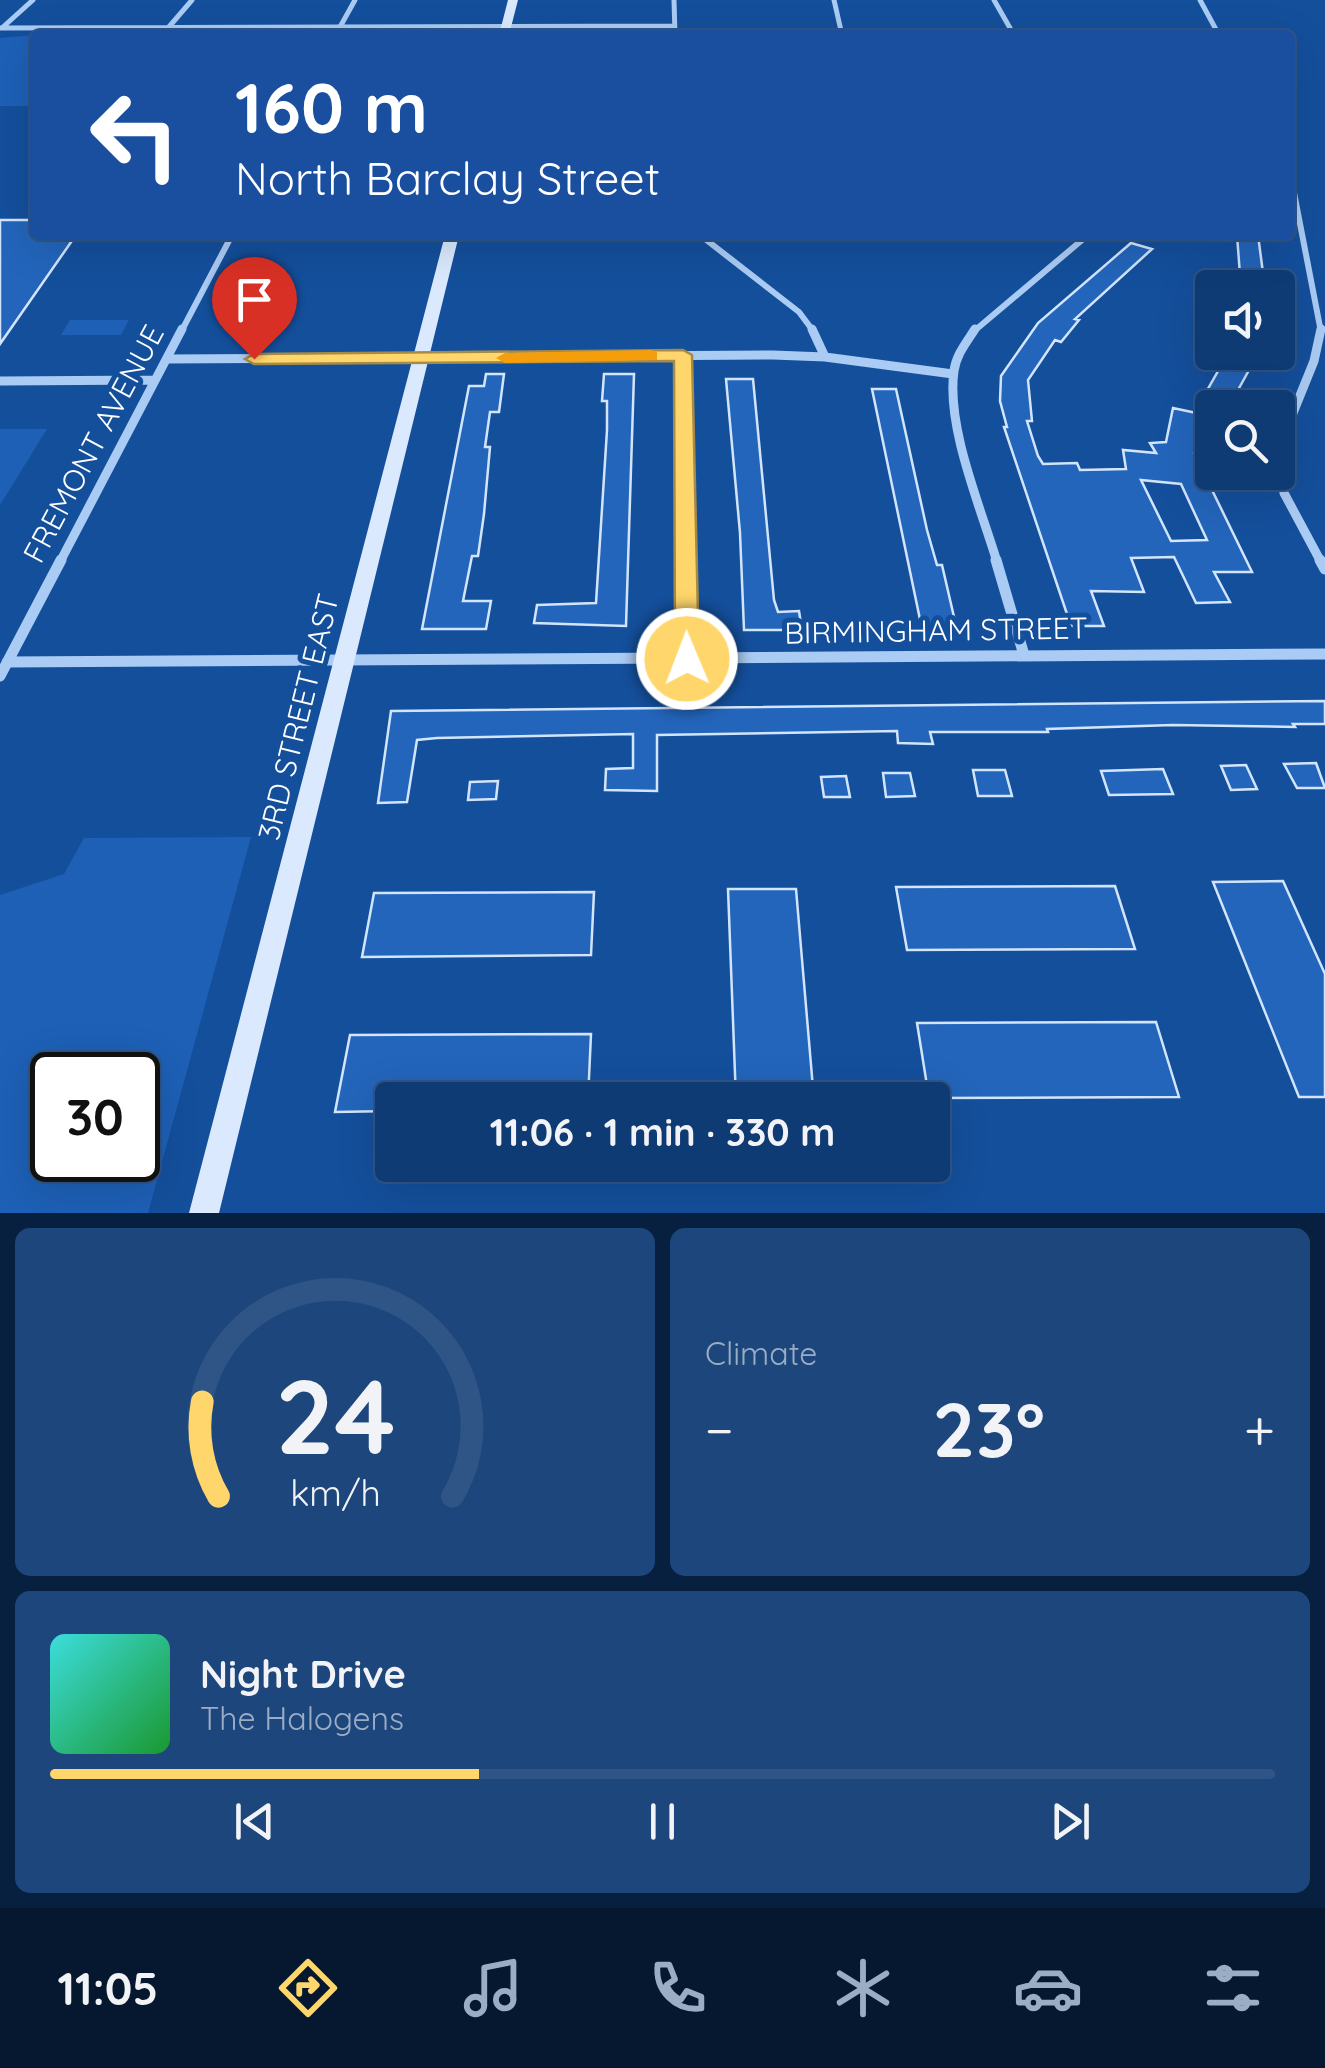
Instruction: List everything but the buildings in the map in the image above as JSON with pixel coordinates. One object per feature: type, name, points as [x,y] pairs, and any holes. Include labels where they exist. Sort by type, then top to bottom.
[{"type":"street","points":[[1,28],[33,0]]},
{"type":"street","points":[[168,28],[192,0]]},
{"type":"street","points":[[340,27],[355,0]]},
{"type":"street","points":[[506,30],[514,0]]},
{"type":"street","points":[[674,0],[674,30]]},
{"type":"street","points":[[834,0],[841,30]]},
{"type":"street","points":[[994,0],[1011,30]]},
{"type":"street","points":[[1200,0],[1216,30]]},
{"type":"street","points":[[540,30],[674,26]]},
{"type":"street","points":[[1,28],[464,30]]},
{"type":"street","points":[[1295,196],[1318,303],[1322,350],[1295,404]]},
{"type":"street","name":"FREMONT AVENUE","points":[[0,676],[229,240]]},
{"type":"street","name":"3RD STREET EAST","points":[[204,1213],[451,240]]},
{"type":"street","points":[[706,240],[799,312],[810,324],[825,357]]},
{"type":"street","points":[[1024,654],[955,419],[952,374],[957,357],[976,327],[1082,240]]},
{"type":"street","points":[[683,355],[687,659]]},
{"type":"street","points":[[167,359],[825,357],[952,374]]},
{"type":"street","points":[[0,381],[155,380]]},
{"type":"street","points":[[1284,490],[1325,570]]},
{"type":"street","name":"BIRMINGHAM STREET","points":[[7,662],[1325,654]]},
{"type":"shaded area","points":[[30,35],[30,106],[0,106],[0,38]]},
{"type":"shaded area","points":[[70,320],[129,320],[121,335],[61,335]]},
{"type":"shaded area","points":[[0,429],[47,429],[0,505]]},
{"type":"shaded area","points":[[251,837],[160,1169],[160,1052],[30,1052],[30,1182],[156,1182],[148,1213],[0,1213],[0,895],[64,874],[84,838]]},
{"type":"slow traffic","points":[[505,358],[651,356]]},
{"type":"route","points":[[254,359],[683,355],[687,659]]}]
